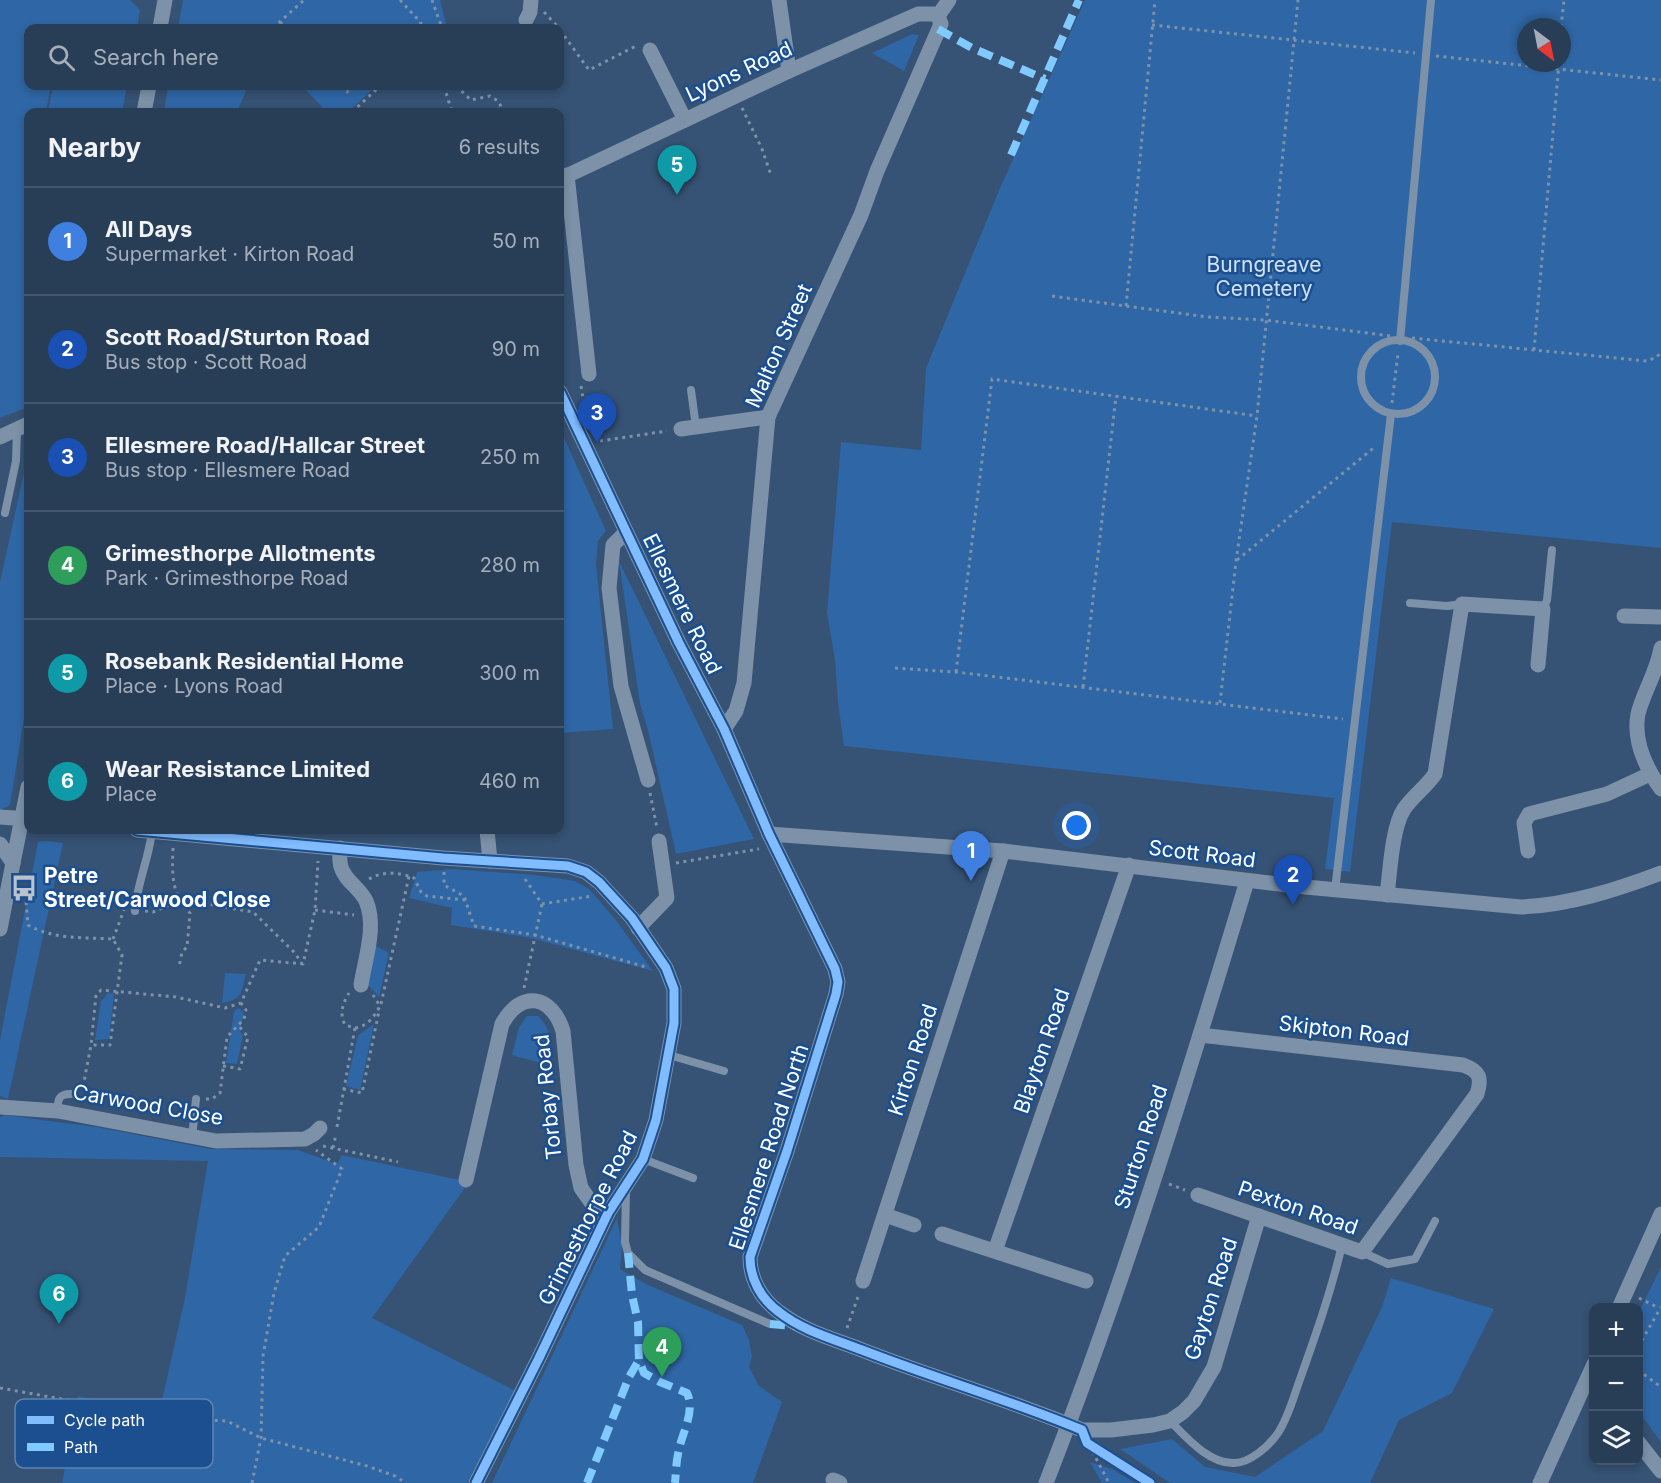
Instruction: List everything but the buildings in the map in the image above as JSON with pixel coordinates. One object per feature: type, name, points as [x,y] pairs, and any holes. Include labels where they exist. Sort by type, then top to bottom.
[{"type":"street","points":[[161,24],[165,0]]},
{"type":"street","points":[[526,20],[530,12],[531,0]]},
{"type":"street","points":[[779,0],[789,71]]},
{"type":"street","name":"Malton Street","points":[[724,729],[736,711],[744,683],[768,417],[861,215],[877,171],[940,24],[938,16],[949,0]]},
{"type":"street","name":"Lyons Road","points":[[564,177],[789,71],[918,14],[938,16]]},
{"type":"street","points":[[650,50],[685,120]]},
{"type":"street","points":[[145,108],[148,90]]},
{"type":"street","points":[[564,185],[589,374]]},
{"type":"street","name":"Ellesmere Road","points":[[564,401],[679,643],[724,729],[772,840]]},
{"type":"street","points":[[688,428],[768,417]]},
{"type":"street","points":[[0,437],[23,427]]},
{"type":"street","points":[[626,532],[613,545],[609,588],[621,686],[648,780]]},
{"type":"street","points":[[1387,895],[1398,820],[1405,807],[1435,774],[1462,604],[1543,609],[1538,665]]},
{"type":"street","points":[[1624,616],[1661,618]]},
{"type":"street","points":[[1661,648],[1658,663],[1638,713],[1637,730],[1641,750],[1650,774],[1661,789]]},
{"type":"street","points":[[1528,851],[1524,823],[1529,814],[1607,794],[1650,774]]},
{"type":"street","points":[[0,817],[24,819]]},
{"type":"street","points":[[0,930],[13,862],[24,823]]},
{"type":"street","name":"Grimesthorpe Road","points":[[185,834],[443,858],[568,866],[586,872],[609,892],[666,968],[674,989],[674,1023],[656,1120],[643,1159],[608,1213],[476,1483]]},
{"type":"street","points":[[487,834],[490,861]]},
{"type":"street","name":"Scott Road","points":[[772,840],[1003,851],[1247,881],[1521,907],[1549,906],[1591,896],[1661,873]]},
{"type":"street","name":"Ellesmere Road North","points":[[772,840],[835,969],[838,982],[815,1065],[750,1257],[750,1270],[755,1283],[777,1311],[800,1326],[904,1367],[1069,1425]]},
{"type":"street","points":[[638,928],[667,898],[659,841]]},
{"type":"street","points":[[0,844],[13,862]]},
{"type":"street","points":[[340,848],[340,866],[347,879],[357,887],[366,902],[368,912],[370,926],[361,985]]},
{"type":"street","name":"Kirton Road","points":[[863,1281],[1003,851]]},
{"type":"street","name":"Blayton Road","points":[[994,1251],[1129,865]]},
{"type":"street","name":"Sturton Road","points":[[1046,1483],[1116,1293],[1200,1035],[1247,881]]},
{"type":"street","name":"Torbay Road","points":[[466,1180],[502,1024],[514,1007],[521,1002],[539,1001],[548,1005],[560,1019],[563,1031],[576,1165],[581,1188],[593,1205],[608,1213]]},
{"type":"street","name":"Skipton Road","points":[[1200,1035],[1463,1065],[1473,1069],[1478,1076]]},
{"type":"street","name":"Pexton Road","points":[[1198,1195],[1362,1252],[1477,1094],[1480,1084],[1478,1076]]},
{"type":"street","name":"Carwood Close","points":[[0,1107],[58,1111],[216,1141],[305,1139],[320,1128]]},
{"type":"street","points":[[1621,1303],[1661,1214]]},
{"type":"street","points":[[885,1215],[914,1225]]},
{"type":"street","name":"Gayton Road","points":[[1069,1425],[1082,1430],[1111,1430],[1154,1425],[1170,1421],[1194,1401],[1214,1367],[1259,1216]]},
{"type":"street","points":[[942,1234],[1086,1281]]},
{"type":"street","points":[[1540,1483],[1589,1381]]},
{"type":"street","points":[[1643,1448],[1661,1471]]},
{"type":"lane","points":[[1400,339],[1431,0]]},
{"type":"lane","points":[[1400,339],[1417,346],[1427,354],[1433,366],[1435,379],[1433,389],[1422,405],[1408,413],[1391,414],[1372,404],[1364,393],[1361,370],[1368,355],[1377,346],[1400,339]]},
{"type":"lane","points":[[688,428],[691,390]]},
{"type":"lane","points":[[1335,890],[1357,721],[1391,414]]},
{"type":"lane","points":[[5,513],[23,427]]},
{"type":"lane","points":[[1543,609],[1547,600],[1552,550]]},
{"type":"lane","points":[[1410,603],[1447,606],[1462,604]]},
{"type":"lane","points":[[135,911],[136,893],[148,858],[145,834]]},
{"type":"lane","points":[[669,1055],[724,1071]]},
{"type":"lane","points":[[58,1111],[57,1103],[60,1096],[64,1093],[73,1094]]},
{"type":"lane","points":[[192,1138],[196,1099]]},
{"type":"lane","points":[[643,1159],[693,1178]]},
{"type":"lane","points":[[626,1186],[625,1242],[628,1253],[645,1270],[770,1324]]},
{"type":"lane","points":[[1362,1252],[1388,1264],[1415,1259],[1435,1221]]},
{"type":"lane","points":[[1170,1421],[1188,1439],[1219,1461],[1235,1463],[1249,1459],[1265,1448],[1278,1434],[1286,1417],[1313,1343],[1342,1245]]},
{"type":"path","points":[[278,24],[304,0]]},
{"type":"path","points":[[400,0],[420,24]]},
{"type":"path","points":[[432,0],[440,24]]},
{"type":"path","points":[[1126,306],[1155,0]]},
{"type":"path","points":[[1221,703],[1236,561],[1257,416],[1299,0]]},
{"type":"path","points":[[1562,18],[1564,0]]},
{"type":"path","points":[[1152,25],[1517,65]]},
{"type":"path","points":[[564,36],[588,70],[645,41],[650,50]]},
{"type":"path","points":[[1571,71],[1661,80]]},
{"type":"path","points":[[1534,350],[1559,72]]},
{"type":"path","points":[[356,108],[376,90]]},
{"type":"path","points":[[445,90],[451,108]]},
{"type":"path","points":[[460,90],[471,100],[490,96],[498,101],[502,108]]},
{"type":"path","points":[[735,96],[762,149],[771,175]]},
{"type":"path","points":[[1052,296],[1208,317],[1265,320],[1400,339],[1647,361],[1658,357],[1661,351]]},
{"type":"path","points":[[1391,414],[1400,339]]},
{"type":"path","points":[[576,427],[584,420],[585,412],[580,375],[589,374]]},
{"type":"path","points":[[956,672],[992,379],[1257,416]]},
{"type":"path","points":[[1083,687],[1116,396]]},
{"type":"path","points":[[583,443],[688,428]]},
{"type":"path","points":[[1236,561],[1387,437]]},
{"type":"path","points":[[895,668],[956,672],[1357,721]]},
{"type":"path","points":[[648,780],[659,841]]},
{"type":"path","points":[[174,834],[172,862],[174,890],[180,904],[190,913],[188,947],[182,952],[178,967]]},
{"type":"path","points":[[663,866],[772,840]]},
{"type":"path","points":[[303,964],[315,910],[319,846]]},
{"type":"path","points":[[443,858],[444,885],[464,896],[474,926],[535,935],[647,967],[666,968]]},
{"type":"path","points":[[514,863],[542,904],[521,1002]]},
{"type":"path","points":[[357,887],[379,873],[409,876],[414,878],[421,892],[427,896],[465,900]]},
{"type":"path","points":[[343,1089],[362,1093],[409,876]]},
{"type":"path","points":[[542,904],[609,892]]},
{"type":"path","points":[[6,897],[26,902],[28,925],[39,931],[54,936],[113,939]]},
{"type":"path","points":[[92,1045],[110,1045],[122,955],[113,939],[122,910],[153,912],[172,903],[202,903],[253,912],[303,964]]},
{"type":"path","points":[[315,910],[351,916],[368,912]]},
{"type":"path","points":[[77,1115],[92,1045],[96,995],[101,990],[176,997],[225,1008],[241,1003],[260,960],[303,964]]},
{"type":"path","points":[[361,985],[378,1000],[380,1006],[373,1019],[363,1027],[355,1028],[345,1025],[342,1019],[342,1008],[353,987],[361,985]]},
{"type":"path","points":[[196,1099],[212,1099],[220,1093],[227,1037],[244,1019],[246,1010],[241,1003]]},
{"type":"path","points":[[223,1066],[240,1069],[248,1037],[239,1026]]},
{"type":"path","points":[[333,1148],[355,1028]]},
{"type":"path","points":[[252,1483],[261,1438],[263,1356],[274,1293],[285,1256],[320,1227],[342,1169],[319,1154],[311,1144],[398,1162]]},
{"type":"path","points":[[1153,1178],[1198,1195]]},
{"type":"path","points":[[1626,1291],[1661,1308],[1643,1339]]},
{"type":"path","points":[[842,1342],[857,1301]]},
{"type":"path","points":[[1643,1374],[1661,1387]]},
{"type":"path","points":[[0,1388],[62,1399]]},
{"type":"path","points":[[213,1420],[227,1421],[261,1438],[367,1466],[395,1476],[406,1483]]},
{"type":"path","points":[[1087,1443],[1109,1483]]},
{"type":"green space","points":[[0,0],[130,0],[140,10],[138,24],[24,24],[24,90],[50,90],[47,108],[24,108],[24,409],[0,418]]},
{"type":"green space","points":[[183,0],[440,0],[446,24],[179,24]]},
{"type":"green space","name":"Burngreave Cemetery","points":[[1085,0],[1661,0],[1661,548],[1392,522],[1350,872],[1325,869],[1334,798],[844,746],[835,660],[827,613],[841,442],[921,450],[926,368],[1000,188]]},
{"type":"green space","points":[[912,34],[919,35],[904,71],[872,53]]},
{"type":"green space","points":[[52,90],[126,90],[123,108],[49,108]]},
{"type":"green space","points":[[167,90],[246,90],[239,108],[165,108]]},
{"type":"green space","points":[[306,90],[372,90],[352,108],[323,108]]},
{"type":"green space","points":[[564,438],[606,531],[598,541],[596,564],[613,729],[564,733]]},
{"type":"green space","points":[[24,472],[24,718],[10,805],[0,810],[0,582]]},
{"type":"green space","points":[[619,561],[754,839],[676,854],[640,704]]},
{"type":"green space","points":[[38,842],[63,843],[8,1099],[0,1096],[0,1040]]},
{"type":"green space","points":[[452,869],[535,875],[575,881],[589,889],[615,919],[653,971],[531,938],[451,925],[452,908],[409,898],[417,872]]},
{"type":"green space","points":[[374,945],[389,953],[379,997],[368,985]]},
{"type":"green space","points":[[225,973],[246,974],[238,997],[222,1003]]},
{"type":"green space","points":[[108,993],[114,994],[109,1039],[95,1040],[101,1001]]},
{"type":"green space","points":[[238,1008],[244,1012],[240,1031],[243,1035],[237,1064],[226,1063],[234,1012]]},
{"type":"green space","points":[[527,1016],[538,1016],[549,1033],[551,1066],[512,1055],[519,1027]]},
{"type":"green space","points":[[374,1024],[360,1090],[346,1086],[358,1035]]},
{"type":"green space","points":[[4,1115],[96,1127],[211,1149],[298,1150],[337,1164],[342,1155],[469,1182],[372,1318],[516,1391],[467,1483],[62,1483],[65,1468],[213,1468],[213,1399],[162,1399],[184,1303],[208,1161],[0,1157],[0,1117]]},
{"type":"green space","points":[[617,1218],[622,1246],[620,1269],[648,1285],[742,1325],[749,1340],[752,1357],[749,1367],[759,1386],[782,1402],[753,1483],[492,1483]]},
{"type":"green space","points":[[1661,1267],[1661,1442],[1643,1417],[1643,1304]]},
{"type":"green space","points":[[1391,1278],[1494,1309],[1452,1393],[1399,1420],[1370,1483],[1170,1483],[1120,1449],[1172,1439],[1205,1467],[1255,1477],[1323,1431],[1382,1307]]},
{"type":"green space","points":[[1090,1462],[1114,1470],[1135,1483],[1102,1483]]},
{"type":"marked path","points":[[1011,155],[1079,0]]},
{"type":"marked path","points":[[938,29],[972,48],[1045,79]]},
{"type":"marked path","points":[[628,1253],[632,1295],[638,1322],[639,1360],[644,1373],[687,1393],[689,1400],[689,1415],[678,1454],[675,1483]]},
{"type":"marked path","points":[[770,1324],[796,1326]]},
{"type":"marked path","points":[[587,1483],[629,1377],[639,1360]]},
{"type":"cycle path","points":[[564,400],[679,643],[724,729],[769,834],[835,969],[838,982],[787,1151],[750,1257],[754,1281],[767,1301],[788,1319],[830,1338],[1082,1430],[1087,1443],[1150,1483]]},
{"type":"cycle path","points":[[181,834],[443,858],[568,866],[586,872],[599,882],[632,918],[666,968],[674,989],[674,1023],[656,1120],[643,1159],[608,1213],[476,1483]]},
{"type":"place","name":"Rosebank Residential Home","points":[[677,195]]},
{"type":"place","name":"Ellesmere Road/Hallcar Street","points":[[597,443]]},
{"type":"place","name":"All Days","points":[[971,881]]},
{"type":"place","name":"Petre Street/Carwood Close","points":[[24,888]]},
{"type":"place","name":"Scott Road/Sturton Road","points":[[1293,905]]},
{"type":"place","name":"Wear Resistance Limited","points":[[59,1324]]},
{"type":"place","name":"Grimesthorpe Allotments","points":[[662,1377]]}]
